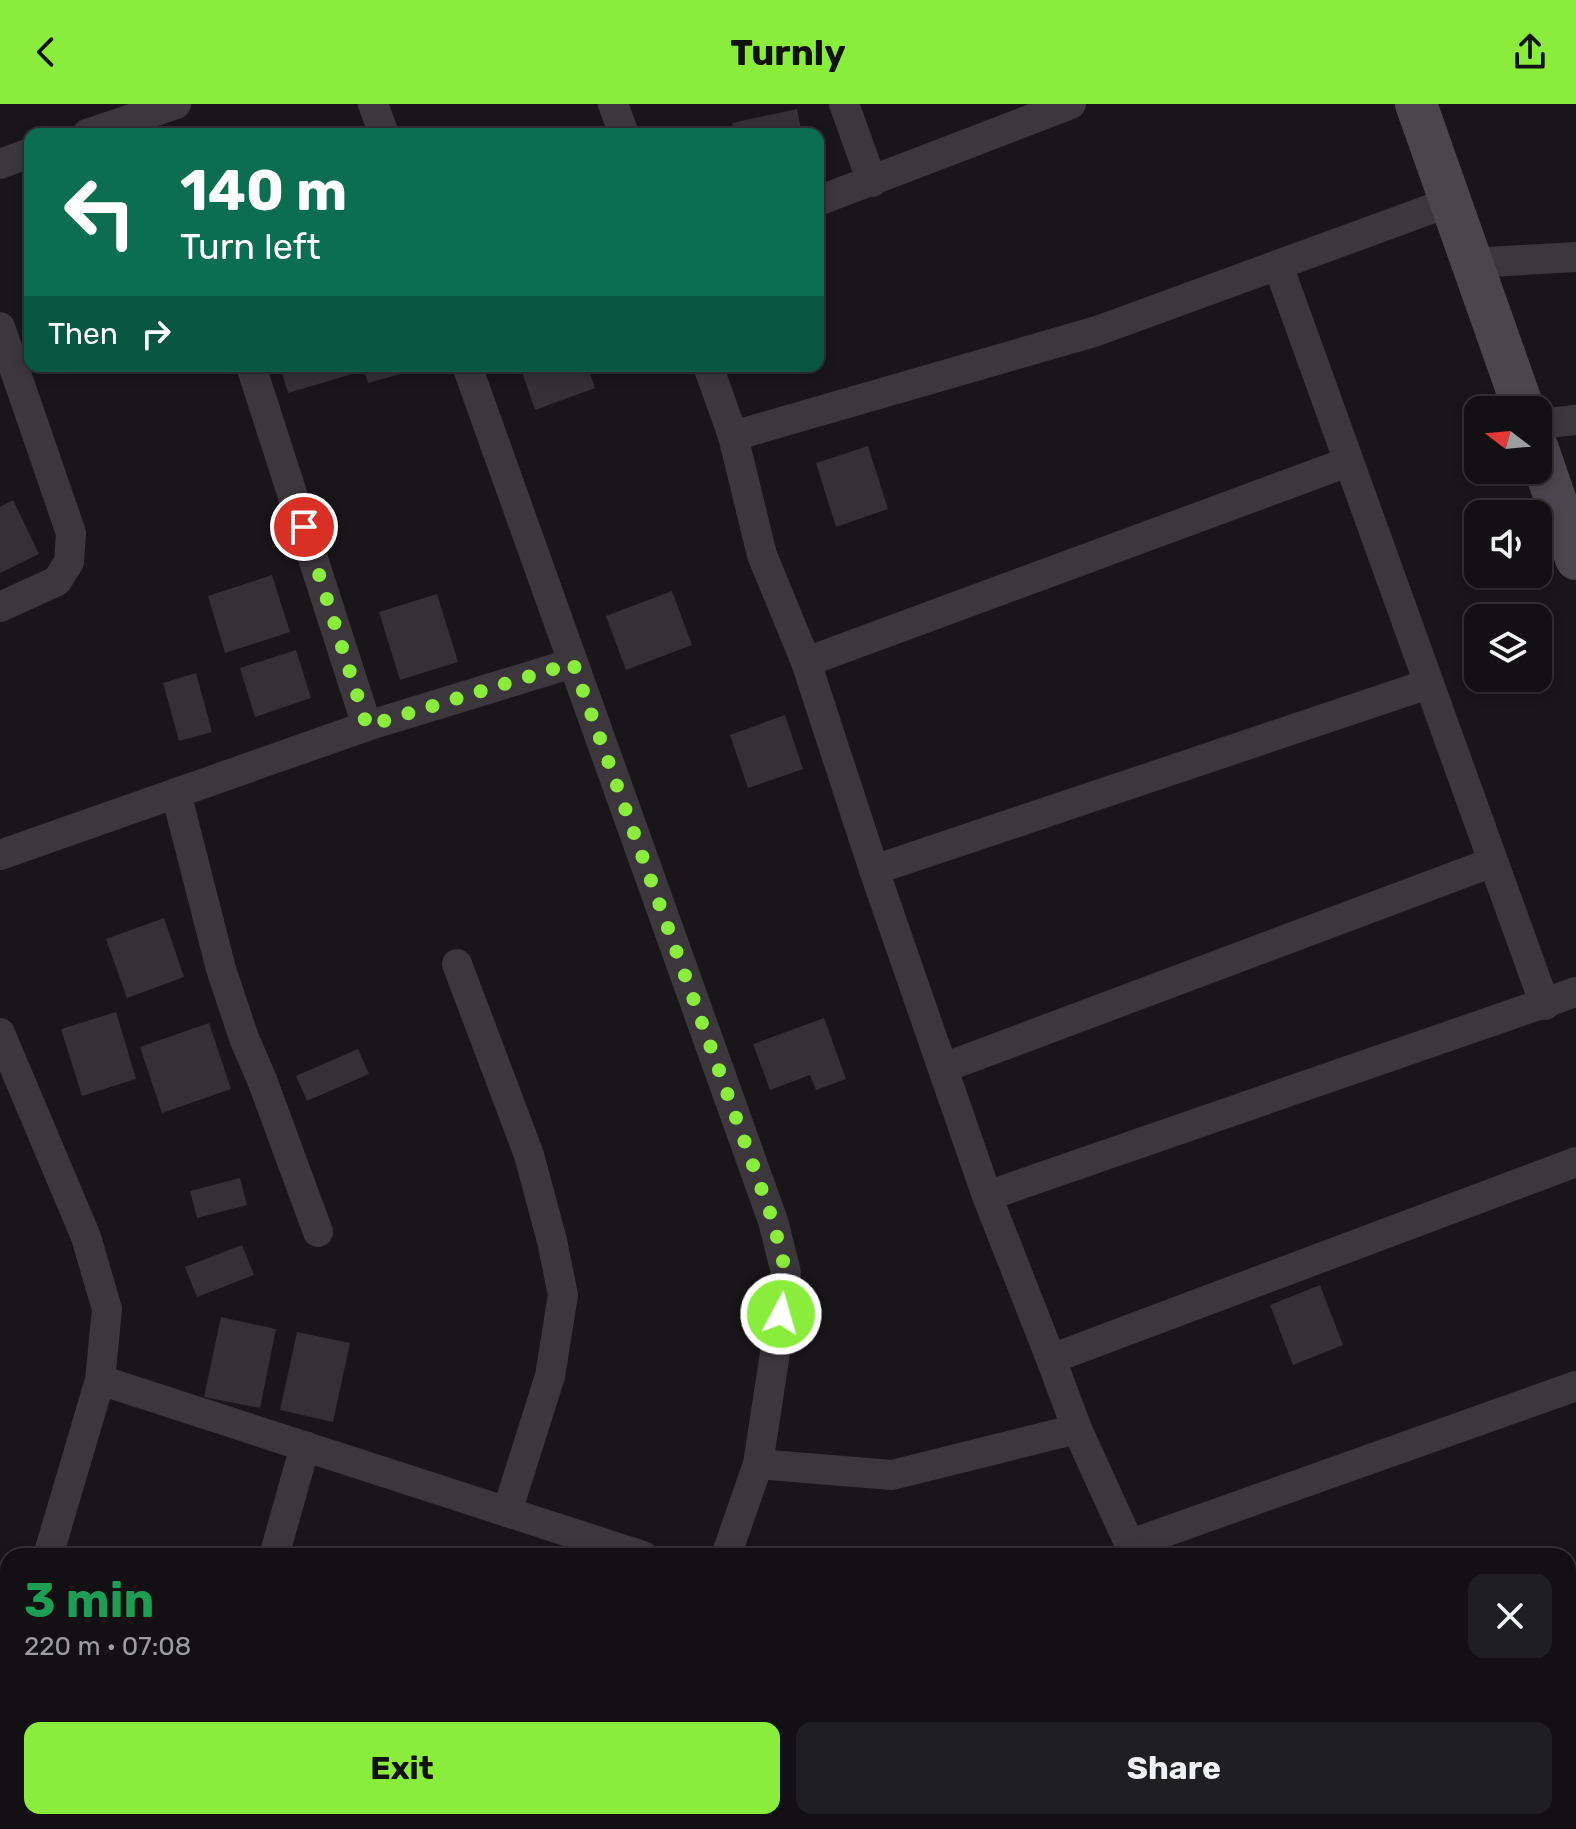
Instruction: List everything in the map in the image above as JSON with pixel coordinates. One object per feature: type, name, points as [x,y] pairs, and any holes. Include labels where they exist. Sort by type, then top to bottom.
[{"type":"street","points":[[101,128],[146,109],[176,104]]},
{"type":"street","points":[[373,104],[382,128]]},
{"type":"street","points":[[613,104],[622,128]]},
{"type":"street","points":[[844,104],[872,182]]},
{"type":"street","points":[[824,199],[1071,104]]},
{"type":"street","points":[[1416,104],[1519,396]]},
{"type":"street","points":[[0,164],[24,155]]},
{"type":"street","points":[[733,436],[1097,331],[1450,202]]},
{"type":"street","points":[[1472,263],[1576,257]]},
{"type":"street","points":[[1278,265],[1545,1005]]},
{"type":"street","points":[[0,327],[71,533],[69,562],[57,581],[0,607]]},
{"type":"street","points":[[253,372],[367,726]]},
{"type":"street","points":[[469,372],[773,1221],[786,1273],[758,1464],[729,1548]]},
{"type":"street","points":[[710,372],[733,436],[762,555],[806,662],[987,1196],[1077,1429],[1132,1548]]},
{"type":"street","points":[[1552,423],[1576,420]]},
{"type":"street","points":[[806,662],[1348,462]]},
{"type":"street","points":[[1550,484],[1576,559]]},
{"type":"street","points":[[0,855],[367,726],[573,663]]},
{"type":"street","points":[[874,870],[1428,684]]},
{"type":"street","points":[[176,793],[221,969],[318,1232]]},
{"type":"street","points":[[943,1068],[1493,862]]},
{"type":"street","points":[[457,964],[529,1155],[563,1295],[550,1376],[507,1512]]},
{"type":"street","points":[[987,1196],[1576,992]]},
{"type":"street","points":[[0,1033],[86,1237],[107,1309],[100,1380],[50,1548]]},
{"type":"street","points":[[1051,1359],[1576,1162]]},
{"type":"street","points":[[100,1380],[618,1548]]},
{"type":"street","points":[[1138,1548],[1576,1386]]},
{"type":"street","points":[[758,1464],[892,1475],[1077,1429]]},
{"type":"street","points":[[276,1548],[305,1446]]},
{"type":"building","points":[[797,109],[801,128],[733,128],[732,123]]},
{"type":"building","points":[[282,372],[352,372],[352,374],[288,393]]},
{"type":"building","points":[[365,372],[408,372],[368,383]]},
{"type":"building","points":[[522,372],[589,372],[595,388],[535,410]]},
{"type":"building","points":[[868,446],[888,509],[836,527],[816,463]]},
{"type":"building","points":[[13,500],[39,554],[0,573],[0,507]]},
{"type":"building","points":[[272,575],[290,632],[225,653],[208,596]]},
{"type":"building","points":[[672,591],[692,645],[626,670],[606,616]]},
{"type":"building","points":[[437,594],[458,662],[400,680],[379,612]]},
{"type":"building","points":[[296,650],[311,698],[255,717],[240,668]]},
{"type":"building","points":[[196,673],[212,732],[179,741],[163,683]]},
{"type":"building","points":[[785,715],[803,769],[748,788],[730,735]]},
{"type":"building","points":[[164,918],[184,977],[127,998],[106,939]]},
{"type":"building","points":[[116,1012],[136,1079],[82,1096],[61,1029]]},
{"type":"building","points":[[824,1018],[846,1079],[816,1090],[810,1075],[770,1090],[753,1044]]},
{"type":"building","points":[[209,1023],[231,1089],[162,1113],[140,1047]]},
{"type":"building","points":[[358,1049],[369,1074],[307,1101],[296,1076]]},
{"type":"building","points":[[240,1178],[247,1205],[197,1218],[190,1191]]},
{"type":"building","points":[[242,1245],[254,1275],[197,1297],[185,1267]]},
{"type":"building","points":[[1320,1285],[1343,1345],[1293,1365],[1270,1305]]},
{"type":"building","points":[[221,1317],[276,1329],[260,1408],[204,1397]]},
{"type":"building","points":[[297,1332],[350,1343],[333,1422],[280,1410]]},
{"type":"route","points":[[304,527],[367,726],[573,663],[773,1221],[786,1273],[781,1314]]}]
